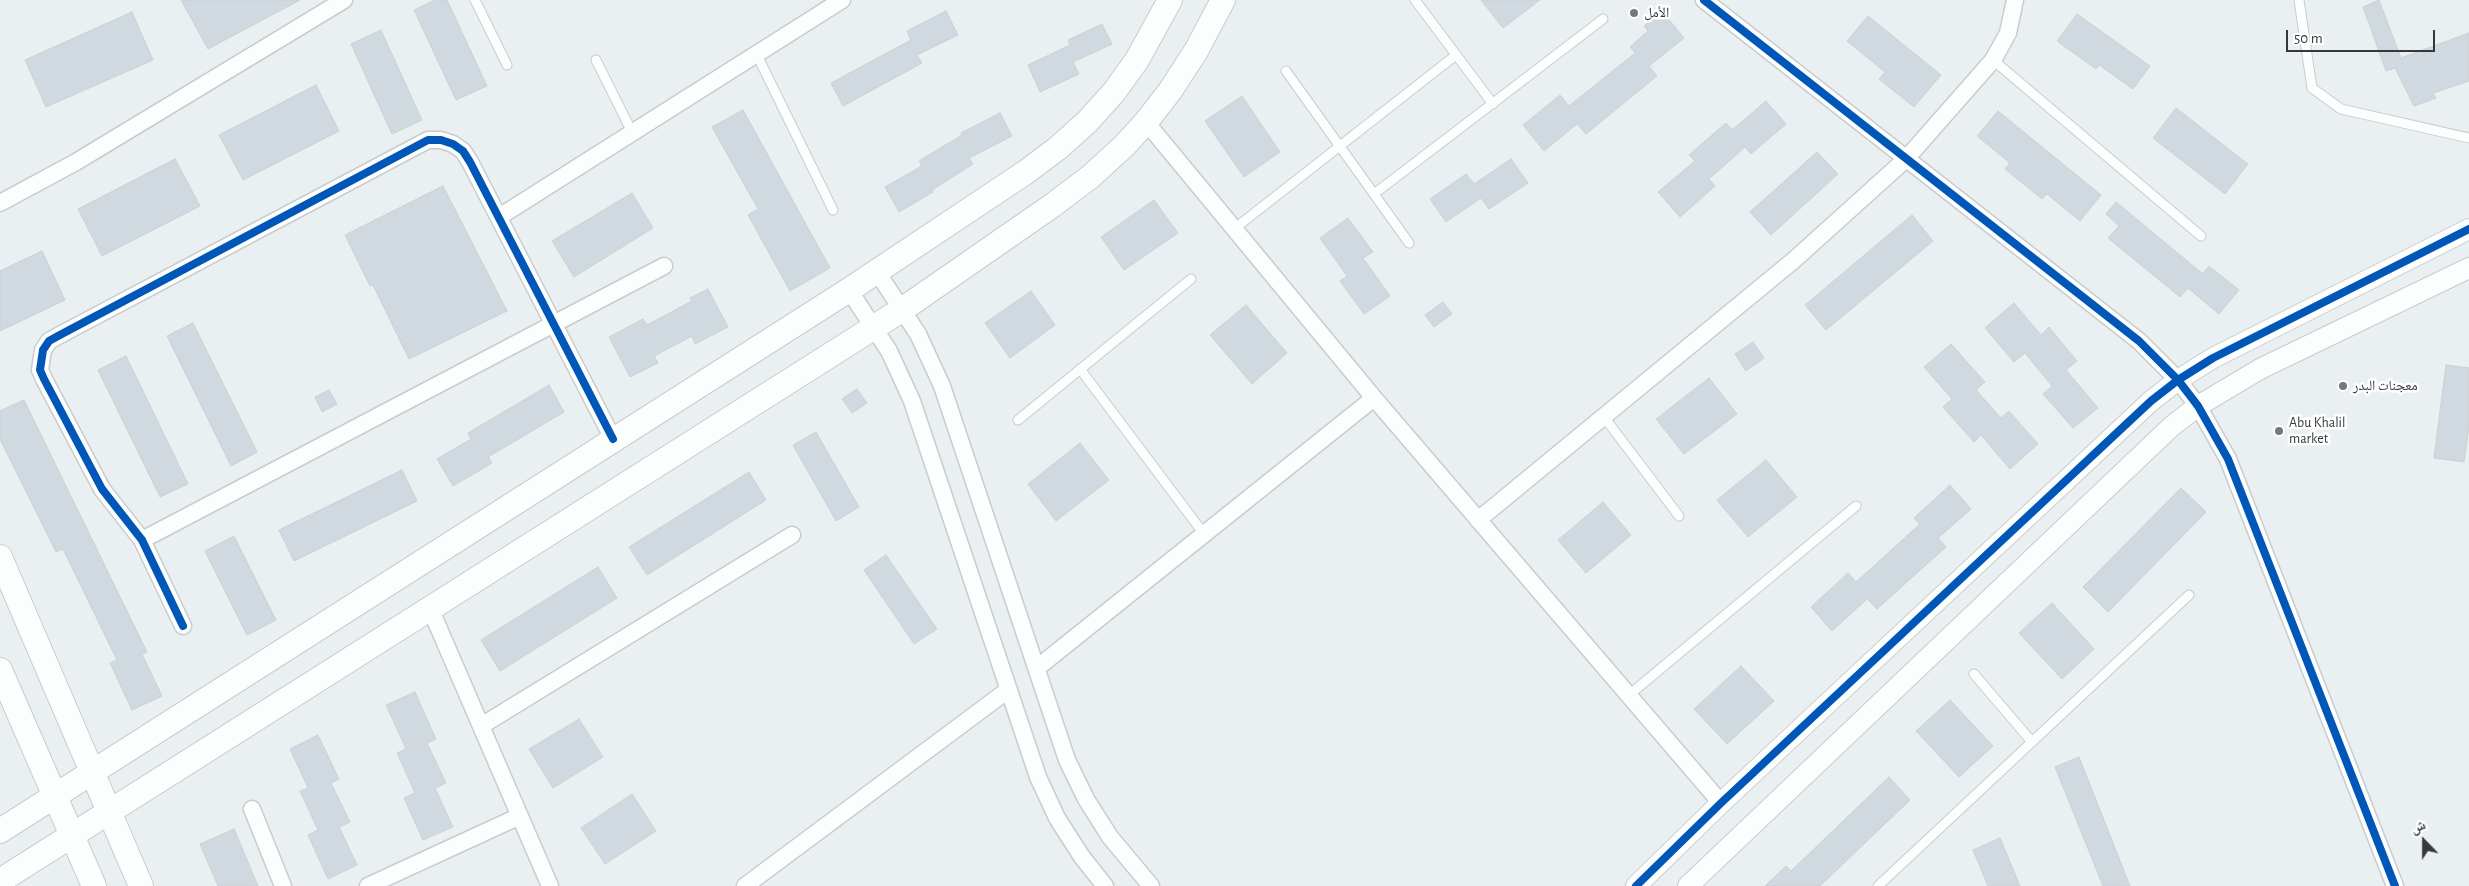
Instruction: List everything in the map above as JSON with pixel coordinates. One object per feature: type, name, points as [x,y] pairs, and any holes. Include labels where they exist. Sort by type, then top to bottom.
[{"type":"main road","points":[[0,831],[849,290],[1026,172],[1088,122],[1114,92],[1137,60],[1170,0]]},
{"type":"main road","points":[[0,881],[903,309],[1090,177],[1124,146],[1170,91],[1196,51],[1223,0]]},
{"type":"main road","points":[[0,557],[141,886]]},
{"type":"main road","points":[[0,670],[94,886]]},
{"type":"street","points":[[0,203],[76,162],[344,0]]},
{"type":"street","points":[[499,217],[842,0]]},
{"type":"street","points":[[1704,0],[2139,340],[2178,380],[2198,406],[2214,432],[2237,480],[2395,886]]},
{"type":"street","points":[[1478,520],[1826,233],[1906,159],[1993,60],[2008,33],[2015,0]]},
{"type":"street","points":[[1146,122],[1374,398],[1721,803]]},
{"type":"street","points":[[183,626],[142,540],[98,482],[44,379],[40,370],[40,359],[49,341],[428,140],[441,140],[453,144],[463,151],[613,439]]},
{"type":"street","points":[[1636,886],[1721,803],[2120,428],[2178,380],[2242,342],[2469,229]]},
{"type":"street","points":[[142,540],[664,266]]},
{"type":"street","points":[[1688,886],[2143,451],[2198,406],[2260,369],[2469,268]]},
{"type":"street","points":[[877,272],[903,309],[927,351],[942,386],[1067,760],[1086,799],[1110,837],[1151,886]]},
{"type":"street","points":[[849,290],[889,351],[912,401],[1038,776],[1057,818],[1082,857],[1105,886]]},
{"type":"street","points":[[1037,668],[1374,398]]},
{"type":"street","points":[[481,726],[792,535]]},
{"type":"street","points":[[430,608],[550,886]]},
{"type":"street","points":[[745,886],[1008,690]]},
{"type":"street","points":[[252,809],[283,886]]},
{"type":"street","points":[[368,886],[520,816]]},
{"type":"lane","points":[[474,0],[507,65]]},
{"type":"lane","points":[[1415,0],[1493,104]]},
{"type":"lane","points":[[2299,0],[2312,88],[2341,109],[2469,138]]},
{"type":"lane","points":[[1374,194],[1603,19]]},
{"type":"lane","points":[[756,54],[833,210]]},
{"type":"lane","points":[[1234,229],[1456,56]]},
{"type":"lane","points":[[596,60],[632,132]]},
{"type":"lane","points":[[1993,60],[2200,236]]},
{"type":"lane","points":[[1286,71],[1409,244]]},
{"type":"lane","points":[[1018,420],[1191,279]]},
{"type":"lane","points":[[1080,369],[1204,534]]},
{"type":"lane","points":[[1604,417],[1679,516]]},
{"type":"lane","points":[[1629,695],[1856,506]]},
{"type":"lane","points":[[1878,886],[2189,595]]},
{"type":"lane","points":[[1974,674],[2032,742]]},
{"type":"building","points":[[181,0],[300,0],[208,49]]},
{"type":"building","points":[[435,0],[447,0],[487,86],[456,100],[414,10]]},
{"type":"building","points":[[1481,0],[1540,0],[1503,28]]},
{"type":"building","points":[[2379,0],[2401,58],[2469,33],[2469,81],[2433,93],[2436,98],[2414,106],[2395,68],[2386,71],[2363,7]]},
{"type":"building","points":[[946,11],[958,35],[917,55],[922,63],[843,106],[831,83],[911,40],[907,31]]},
{"type":"building","points":[[1662,11],[1684,38],[1649,66],[1657,76],[1586,134],[1577,124],[1544,151],[1523,125],[1560,95],[1569,106],[1635,53],[1630,47],[1648,31],[1644,26]]},
{"type":"building","points":[[132,12],[153,60],[46,107],[25,60]]},
{"type":"building","points":[[2077,14],[2150,66],[2133,89],[2099,65],[2096,69],[2057,41]]},
{"type":"building","points":[[1868,16],[1941,75],[1914,107],[1879,79],[1885,72],[1847,41]]},
{"type":"building","points":[[1102,24],[1112,44],[1073,62],[1079,74],[1040,92],[1028,65],[1070,45],[1068,40]]},
{"type":"building","points":[[381,30],[422,120],[392,134],[351,44]]},
{"type":"building","points":[[316,85],[339,131],[243,180],[219,135]]},
{"type":"building","points":[[1242,96],[1280,152],[1244,177],[1205,121]]},
{"type":"building","points":[[1766,101],[1786,124],[1751,154],[1745,147],[1709,179],[1715,186],[1680,217],[1658,192],[1695,161],[1689,155],[1726,123],[1732,130]]},
{"type":"building","points":[[2176,108],[2248,164],[2225,194],[2153,138]]},
{"type":"building","points":[[743,110],[830,268],[790,291],[748,215],[758,209],[712,127]]},
{"type":"building","points":[[1998,111],[2101,195],[2080,221],[2047,194],[2042,199],[2005,169],[2010,163],[1977,136]]},
{"type":"building","points":[[1000,113],[1012,136],[969,158],[973,164],[932,190],[933,192],[899,212],[885,187],[922,166],[919,161],[962,135],[961,133]]},
{"type":"building","points":[[1817,152],[1838,174],[1771,235],[1750,212]]},
{"type":"building","points":[[175,159],[200,206],[102,256],[78,209]]},
{"type":"building","points":[[1511,159],[1528,183],[1489,209],[1481,198],[1446,222],[1430,199],[1466,174],[1474,184]]},
{"type":"building","points":[[443,186],[507,311],[409,359],[373,285],[370,286],[345,235]]},
{"type":"building","points":[[632,193],[653,228],[574,277],[552,241]]},
{"type":"building","points":[[1154,200],[1178,233],[1124,270],[1101,237]]},
{"type":"building","points":[[2116,202],[2203,274],[2209,266],[2239,290],[2219,314],[2188,288],[2180,297],[2108,238],[2119,226],[2106,214]]},
{"type":"building","points":[[1912,215],[1933,241],[1826,330],[1805,305]]},
{"type":"building","points":[[1348,218],[1373,252],[1363,258],[1390,296],[1364,314],[1340,281],[1347,276],[1320,238]]},
{"type":"building","points":[[42,251],[65,300],[0,331],[0,271]]},
{"type":"building","points":[[708,289],[728,327],[695,344],[692,336],[654,356],[658,363],[630,377],[609,337],[643,319],[647,325],[692,301],[690,298]]},
{"type":"building","points":[[1031,291],[1055,325],[1010,358],[985,323]]},
{"type":"building","points":[[1443,302],[1452,314],[1434,327],[1425,315]]},
{"type":"building","points":[[2014,303],[2041,335],[2049,327],[2077,361],[2066,370],[2098,408],[2073,428],[2043,394],[2052,386],[2025,353],[2014,362],[1985,328]]},
{"type":"building","points":[[1246,305],[1287,353],[1252,384],[1210,335]]},
{"type":"building","points":[[193,323],[257,452],[231,466],[167,336]]},
{"type":"building","points":[[1753,342],[1764,358],[1746,371],[1735,354]]},
{"type":"building","points":[[1951,344],[1985,382],[1976,390],[2001,418],[2009,411],[2038,444],[2010,469],[1981,435],[1974,442],[1943,407],[1952,399],[1924,367]]},
{"type":"building","points":[[126,356],[188,484],[160,497],[98,370]]},
{"type":"building","points":[[2446,365],[2469,368],[2469,427],[2464,462],[2434,458]]},
{"type":"building","points":[[1709,378],[1737,414],[1684,454],[1656,419]]},
{"type":"building","points":[[549,385],[564,412],[488,457],[492,463],[453,486],[437,459],[471,439],[468,433]]},
{"type":"building","points":[[857,389],[867,403],[852,413],[842,399]]},
{"type":"building","points":[[329,390],[337,404],[322,412],[315,397]]},
{"type":"building","points":[[24,400],[147,652],[142,654],[162,696],[132,710],[110,663],[117,660],[63,549],[56,552],[0,439],[0,411]]},
{"type":"building","points":[[816,432],[859,507],[836,521],[793,445]]},
{"type":"building","points":[[1080,443],[1109,480],[1056,521],[1028,484]]},
{"type":"building","points":[[1766,460],[1797,497],[1748,537],[1717,500]]},
{"type":"building","points":[[402,470],[417,501],[294,561],[279,530]]},
{"type":"building","points":[[749,472],[766,500],[647,575],[629,547]]},
{"type":"building","points":[[1950,485],[1971,509],[1938,538],[1946,547],[1877,609],[1867,599],[1832,631],[1811,607],[1848,573],[1856,582],[1920,524],[1914,518]]},
{"type":"building","points":[[2181,488],[2206,512],[2108,612],[2083,587]]},
{"type":"building","points":[[1603,502],[1631,535],[1586,573],[1558,540]]},
{"type":"building","points":[[234,536],[276,620],[247,635],[205,551]]},
{"type":"building","points":[[886,555],[937,629],[914,644],[864,570]]},
{"type":"building","points":[[598,567],[617,598],[500,671],[481,640]]},
{"type":"building","points":[[2052,603],[2094,649],[2062,679],[2019,633]]},
{"type":"building","points":[[1741,666],[1774,701],[1727,744],[1694,709]]},
{"type":"building","points":[[415,692],[436,739],[427,743],[446,783],[435,788],[453,827],[423,840],[404,798],[415,793],[397,753],[406,749],[386,705]]},
{"type":"building","points":[[1950,700],[1993,746],[1959,777],[1916,731]]},
{"type":"building","points":[[579,719],[603,757],[553,788],[529,749]]},
{"type":"building","points":[[318,735],[339,779],[331,783],[350,822],[339,827],[357,865],[328,879],[308,835],[318,830],[300,791],[308,788],[290,749]]},
{"type":"building","points":[[2079,757],[2130,886],[2103,886],[2055,767]]},
{"type":"building","points":[[1889,777],[1910,800],[1820,886],[1765,886],[1786,866],[1791,871]]},
{"type":"building","points":[[632,794],[656,831],[605,864],[581,828]]},
{"type":"building","points":[[234,829],[258,886],[218,886],[200,844]]},
{"type":"building","points":[[2000,838],[2020,886],[1988,886],[1973,850]]},
{"type":"cycle path","points":[[1704,0],[2139,341],[2178,380],[2198,406],[2228,459],[2395,886]]},
{"type":"cycle path","points":[[183,626],[142,540],[102,489],[44,379],[40,370],[43,350],[49,341],[58,336],[428,140],[441,140],[453,144],[463,151],[470,162],[613,439]]},
{"type":"cycle path","points":[[1636,886],[1721,803],[2151,401],[2178,380],[2213,358],[2469,229]]},
{"type":"place","name":"الأمل","points":[[1634,13]]},
{"type":"place","name":"معجنات البدر","points":[[2343,386]]},
{"type":"place","name":"Abu Khalil market","points":[[2279,431]]}]
